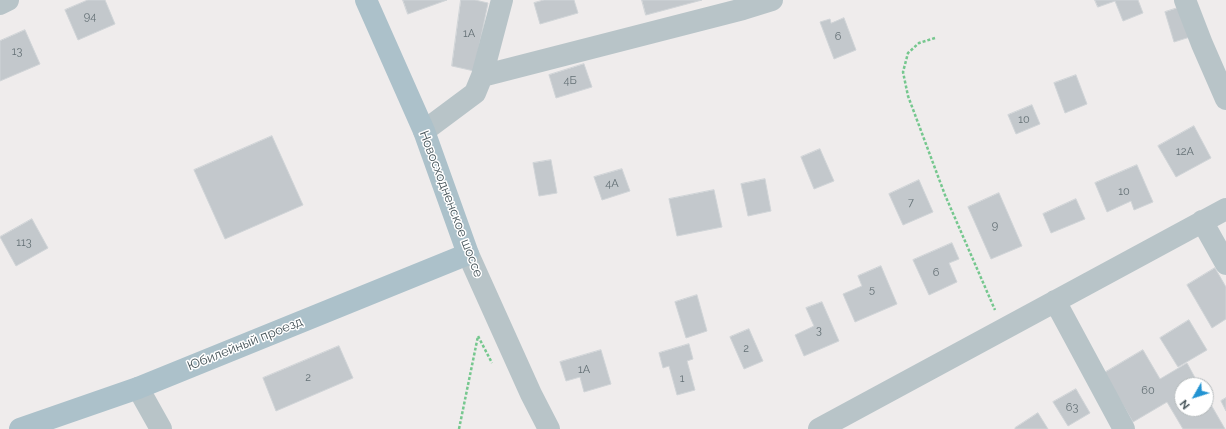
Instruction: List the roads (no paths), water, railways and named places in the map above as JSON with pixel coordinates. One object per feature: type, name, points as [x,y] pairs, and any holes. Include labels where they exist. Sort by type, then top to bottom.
[{"type":"main road","name":"Новосходненское шоссе","points":[[366,0],[424,131],[468,254]]},
{"type":"main road","name":"Юбилейный проезд","points":[[20,429],[138,388],[468,254]]},
{"type":"street","points":[[0,4],[8,0]]},
{"type":"street","points":[[424,131],[475,92],[482,76],[502,0]]},
{"type":"street","points":[[482,76],[744,9],[772,0]]},
{"type":"street","points":[[1185,0],[1226,99]]},
{"type":"street","points":[[819,429],[1226,209]]},
{"type":"street","points":[[1202,221],[1226,264]]},
{"type":"street","name":"Новосходненское шоссе","points":[[468,254],[528,387],[549,429]]},
{"type":"street","points":[[1055,301],[1124,429]]},
{"type":"street","points":[[138,388],[161,429]]}]
